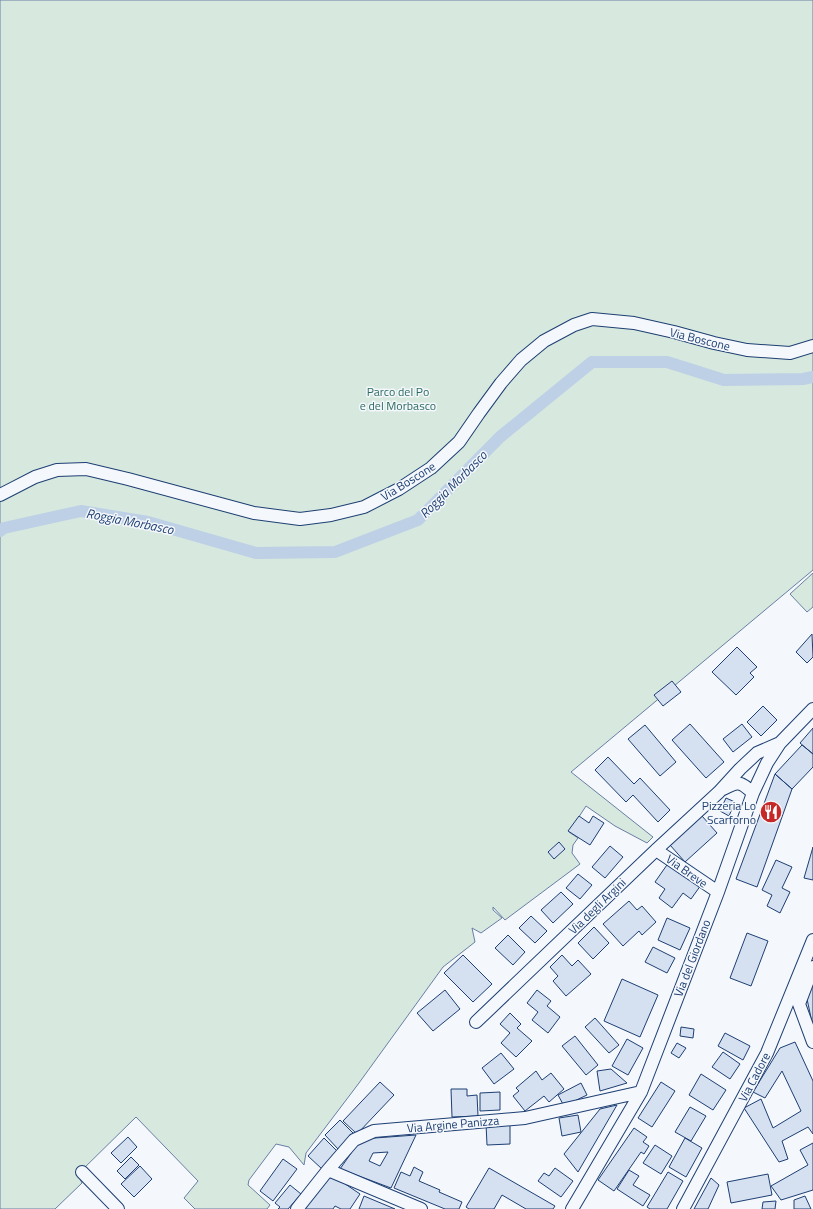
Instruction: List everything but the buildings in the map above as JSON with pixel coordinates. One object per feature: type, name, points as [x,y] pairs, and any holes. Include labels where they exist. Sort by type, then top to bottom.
[{"type":"street","name":"Via Boscone","points":[[0,495],[35,477],[57,470],[86,469],[254,513],[300,519],[331,515],[364,507],[399,489],[431,468],[459,442],[478,413],[522,360],[544,341],[574,325],[592,319],[634,323],[747,350],[790,353],[813,346]]},
{"type":"street","name":"Via del Giordano","points":[[572,1209],[641,1092],[718,892],[753,793],[767,763],[780,743],[813,709]]},
{"type":"street","name":"Via degli Argini","points":[[476,1022],[719,792],[740,769],[757,754],[780,743]]},
{"type":"street","name":"Via degli Argini","points":[[719,792],[731,785],[739,783],[746,786],[753,793]]},
{"type":"street","name":"Via Breve","points":[[656,850],[718,892]]},
{"type":"street","name":"Via Cadore","points":[[683,1209],[767,1053],[813,940]]},
{"type":"street","points":[[813,967],[800,1004],[813,1042]]},
{"type":"street","name":"Via Argine Panizza","points":[[297,1209],[354,1140],[374,1131],[525,1118],[641,1092]]},
{"type":"street","points":[[328,1170],[421,1209]]},
{"type":"street","points":[[82,1172],[118,1209]]},
{"type":"green space","name":"Parco del Po e del Morbasco","points":[[0,0],[813,0],[813,570],[571,772],[653,837],[647,843],[615,826],[586,806],[569,832],[578,838],[573,845],[572,853],[580,864],[505,920],[493,907],[493,910],[502,918],[481,933],[472,928],[475,942],[443,967],[306,1153],[304,1165],[289,1147],[276,1144],[249,1180],[248,1185],[270,1205],[267,1209],[195,1209],[184,1198],[198,1181],[136,1117],[78,1174],[82,1183],[55,1209],[0,1209]]},
{"type":"green space","points":[[813,573],[813,607],[807,612],[790,594]]},
{"type":"waterway","name":"Roggia Morbasco","points":[[0,531],[4,528],[81,511],[148,522],[256,553],[335,552],[418,520],[500,437],[592,362],[667,362],[724,380],[803,379],[813,377]]},
{"type":"place","name":"Pizzeria Lo Scarforno","points":[[771,812]]}]
